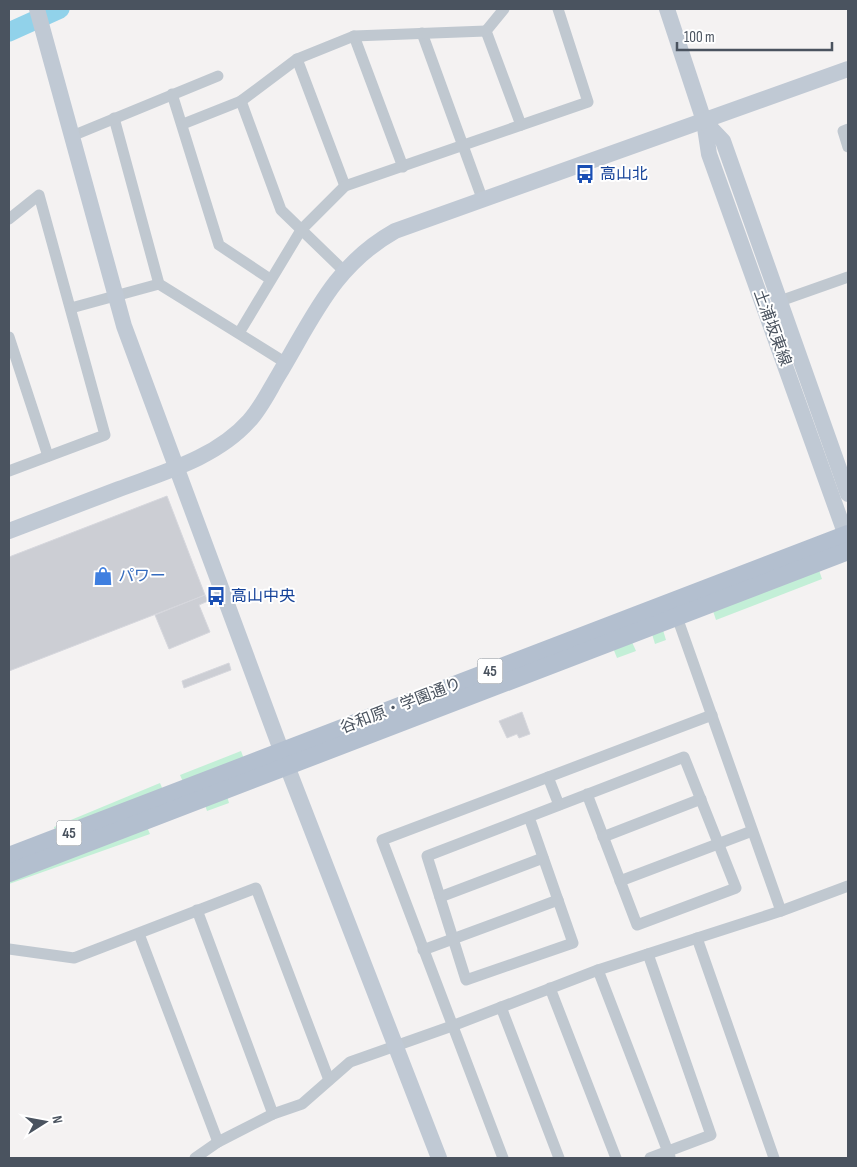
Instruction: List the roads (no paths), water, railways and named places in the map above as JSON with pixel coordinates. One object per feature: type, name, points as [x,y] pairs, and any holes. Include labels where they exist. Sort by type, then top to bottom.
[{"type":"main road","name":"谷和原・学園通り","points":[[9,856],[285,759],[677,617],[848,540]]},
{"type":"main road","name":"谷和原・学園通り","points":[[9,873],[285,759],[848,540]]},
{"type":"street","points":[[37,9],[115,296],[135,358],[285,759],[439,1158]]},
{"type":"street","points":[[183,124],[241,101],[296,59],[354,36],[486,31],[504,9]]},
{"type":"street","points":[[239,333],[301,230],[345,186],[588,102],[558,9]]},
{"type":"street","name":"土浦坂東線","points":[[667,9],[704,121],[709,154],[848,540]]},
{"type":"street","points":[[486,31],[521,125]]},
{"type":"street","points":[[422,33],[482,198]]},
{"type":"street","points":[[354,36],[402,167]]},
{"type":"street","points":[[296,59],[345,186]]},
{"type":"street","points":[[9,530],[176,468],[222,444],[250,421],[326,294],[344,270],[375,242],[395,231],[482,198],[848,69]]},
{"type":"street","points":[[72,136],[218,76]]},
{"type":"street","points":[[172,94],[183,124],[219,245],[270,279]]},
{"type":"street","points":[[241,101],[281,210],[344,270]]},
{"type":"street","points":[[114,118],[159,284],[286,363]]},
{"type":"street","name":"土浦坂東線","points":[[704,121],[723,141],[848,494]]},
{"type":"street","points":[[848,129],[843,131],[848,147]]},
{"type":"street","points":[[9,219],[39,196],[105,435],[9,471]]},
{"type":"street","points":[[780,302],[848,277]]},
{"type":"street","points":[[70,308],[159,284]]},
{"type":"street","points":[[9,337],[48,456]]},
{"type":"street","points":[[677,617],[781,911]]},
{"type":"street","points":[[503,1158],[382,840],[712,715]]},
{"type":"street","points":[[529,816],[573,943],[466,980],[427,856],[529,816],[684,757],[736,888],[637,925],[587,794]]},
{"type":"street","points":[[548,777],[558,805]]},
{"type":"street","points":[[604,837],[701,799]]},
{"type":"street","points":[[620,881],[752,831]]},
{"type":"street","points":[[440,898],[543,858]]},
{"type":"street","points":[[195,1158],[218,1142],[272,1114],[302,1104],[350,1062],[396,1047],[598,970],[781,911],[848,886]]},
{"type":"street","points":[[9,949],[74,958],[256,888],[330,1080]]},
{"type":"street","points":[[424,950],[558,900]]},
{"type":"street","points":[[198,910],[272,1114]]},
{"type":"street","points":[[139,934],[218,1142]]},
{"type":"street","points":[[697,938],[774,1158]]},
{"type":"street","points":[[648,954],[712,1134],[670,1155],[650,1158]]},
{"type":"street","points":[[598,970],[670,1155]]},
{"type":"street","points":[[550,988],[616,1158]]},
{"type":"street","points":[[502,1007],[559,1158]]},
{"type":"waterway","points":[[9,32],[60,9]]},
{"type":"place","name":"高山北","points":[[585,174]]},
{"type":"place","name":"パワー","points":[[103,576]]},
{"type":"place","name":"高山中央","points":[[216,596]]}]
